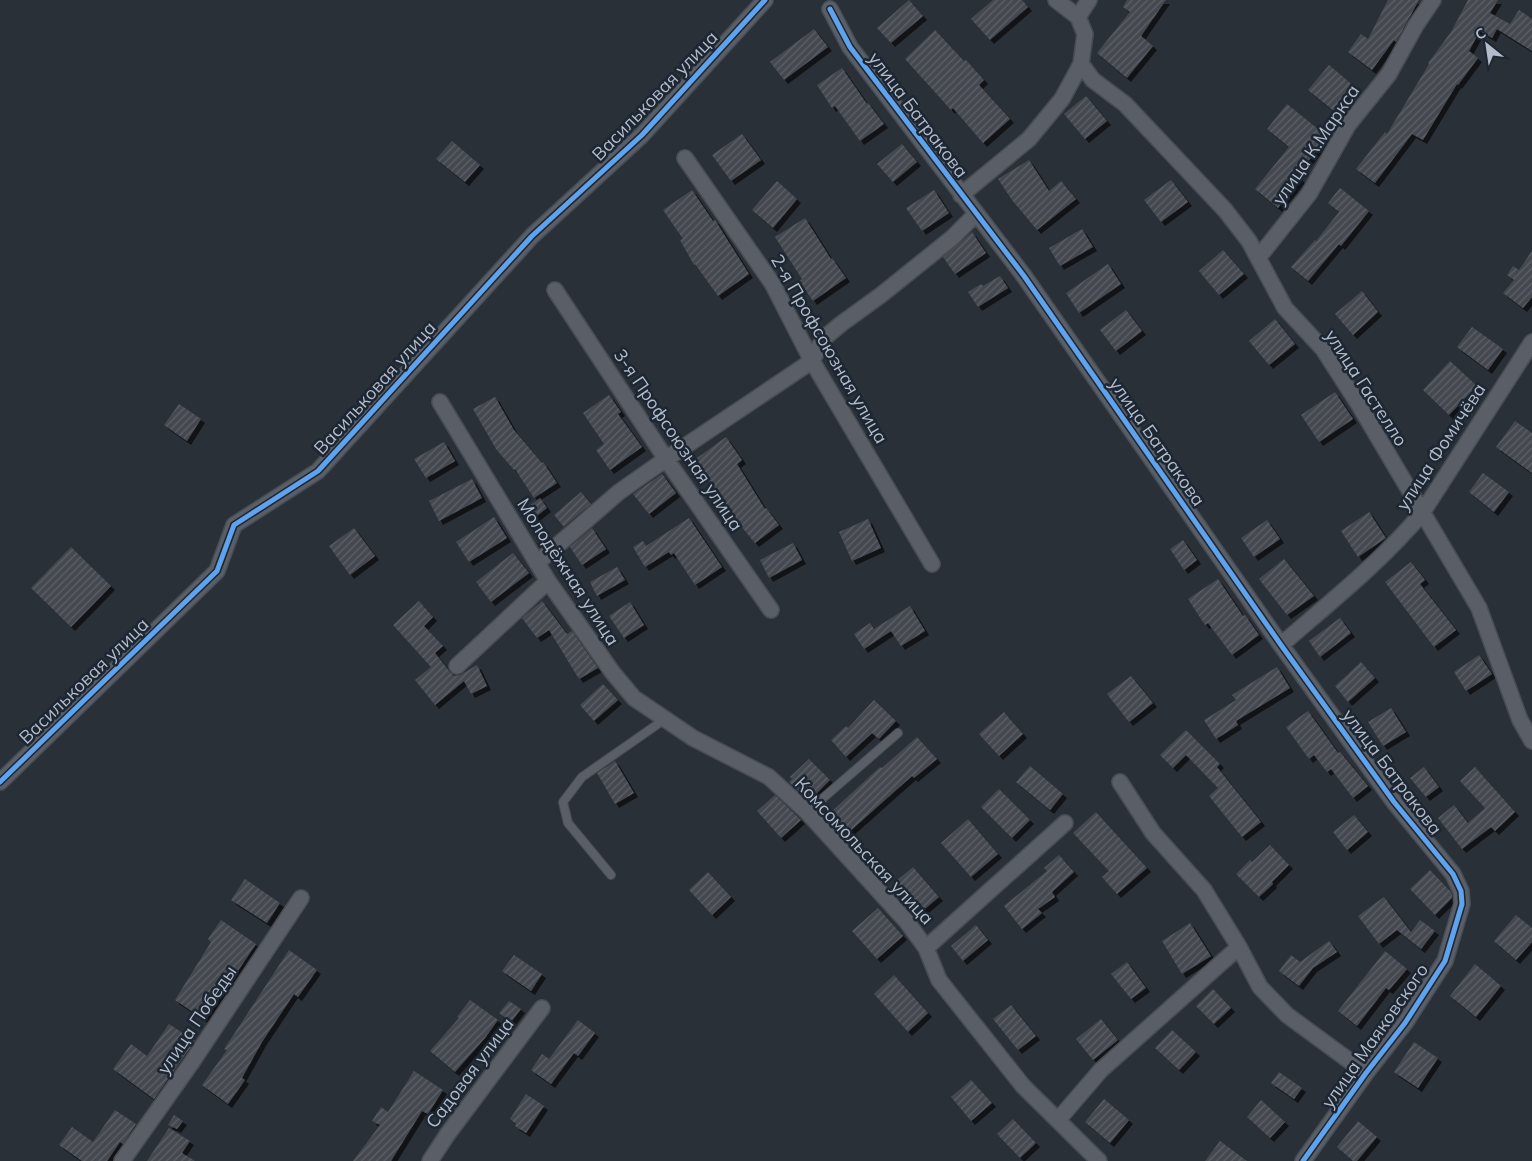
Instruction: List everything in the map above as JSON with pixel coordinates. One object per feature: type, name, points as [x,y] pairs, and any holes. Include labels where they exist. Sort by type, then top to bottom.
[{"type":"street","name":"Васильковая улица","points":[[0,782],[217,571],[234,525],[318,471],[532,236],[642,135],[765,0]]},
{"type":"street","points":[[961,195],[1029,139],[1062,99],[1081,64],[1085,34],[1078,17],[1056,0]]},
{"type":"street","points":[[1078,17],[1089,0]]},
{"type":"street","name":"улица К.Маркса","points":[[1258,258],[1309,194],[1348,125],[1389,74],[1416,25],[1433,0]]},
{"type":"street","name":"улица Батракова","points":[[830,9],[850,47],[1024,276],[1281,645],[1394,802],[1453,874],[1461,891]]},
{"type":"street","name":"улица Гастелло","points":[[1081,64],[1093,80],[1125,104],[1225,210],[1249,240],[1285,308],[1323,349],[1479,608],[1520,720],[1532,741]]},
{"type":"street","name":"2-я Профсоюзная улица","points":[[685,158],[772,283],[812,361],[932,564]]},
{"type":"street","points":[[537,563],[620,492],[812,361],[824,339],[840,324],[881,295],[952,238],[976,214]]},
{"type":"street","name":"3-я Профсоюзная улица","points":[[555,290],[666,459],[771,610]]},
{"type":"street","name":"улица Фомичёва","points":[[1281,645],[1365,571],[1407,531],[1422,513],[1532,342]]},
{"type":"street","name":"Молодёжная улица","points":[[440,402],[548,581],[618,679],[634,698],[693,738]]},
{"type":"street","points":[[457,666],[548,581]]},
{"type":"street","name":"Комсомольская улица","points":[[693,738],[769,777],[807,812],[907,922],[926,948],[939,980],[1023,1086],[1100,1161]]},
{"type":"street","points":[[1120,782],[1153,833],[1204,890],[1239,947],[1260,987],[1287,1014],[1366,1073]]},
{"type":"street","name":"Комсомольская улица","points":[[926,948],[1065,823]]},
{"type":"street","name":"улица Маяковского","points":[[1303,1161],[1366,1073],[1405,1023],[1445,961],[1462,904],[1461,891]]},
{"type":"street","name":"улица Победы","points":[[122,1161],[192,1062],[301,898]]},
{"type":"street","points":[[1058,1120],[1101,1070],[1239,947]]},
{"type":"street","name":"Садовая улица","points":[[430,1161],[447,1134],[542,1008]]},
{"type":"lane","points":[[611,875],[568,823],[563,802],[582,777],[665,718]]},
{"type":"lane","points":[[807,812],[898,732]]},
{"type":"building","points":[[909,0],[923,16],[891,43],[877,28]]},
{"type":"building","points":[[993,0],[1022,0],[1028,7],[990,40],[971,19]]},
{"type":"building","points":[[1127,0],[1166,0],[1141,36],[1153,46],[1127,78],[1097,53],[1130,12],[1123,7]]},
{"type":"building","points":[[1388,0],[1419,0],[1396,42],[1394,40],[1372,70],[1348,52],[1361,34],[1368,39]]},
{"type":"building","points":[[1468,0],[1498,0],[1490,13],[1510,24],[1519,10],[1532,19],[1532,51],[1497,29],[1492,38],[1480,31],[1469,51],[1478,58],[1457,84],[1423,140],[1412,134],[1375,183],[1356,169],[1385,132],[1387,134],[1428,63],[1451,32]]},
{"type":"building","points":[[814,29],[828,47],[784,80],[770,62]]},
{"type":"building","points":[[935,30],[984,80],[979,85],[1010,119],[983,143],[953,108],[951,110],[905,59]]},
{"type":"building","points":[[1329,65],[1356,88],[1335,112],[1308,90]]},
{"type":"building","points":[[842,68],[867,104],[884,124],[860,141],[835,106],[832,108],[817,85]]},
{"type":"building","points":[[1086,96],[1107,121],[1085,139],[1064,114]]},
{"type":"building","points":[[1287,104],[1328,137],[1297,175],[1301,179],[1278,208],[1255,189],[1289,147],[1267,129]]},
{"type":"building","points":[[742,134],[761,160],[731,181],[712,155]]},
{"type":"building","points":[[452,141],[480,165],[465,182],[436,159]]},
{"type":"building","points":[[902,144],[917,162],[893,182],[877,164]]},
{"type":"building","points":[[1029,160],[1049,191],[1061,181],[1076,199],[1037,230],[1012,200],[998,179]]},
{"type":"building","points":[[1171,180],[1188,202],[1161,222],[1144,200]]},
{"type":"building","points":[[777,181],[797,199],[773,228],[752,210]]},
{"type":"building","points":[[1340,188],[1369,211],[1341,246],[1339,244],[1308,281],[1291,267],[1316,241],[1339,212],[1328,203]]},
{"type":"building","points":[[692,190],[713,221],[715,220],[749,274],[718,296],[694,265],[680,240],[683,239],[663,210]]},
{"type":"building","points":[[934,190],[949,213],[922,231],[906,208]]},
{"type":"building","points":[[805,218],[831,259],[846,278],[813,301],[799,281],[802,279],[775,237]]},
{"type":"building","points":[[1082,229],[1093,247],[1060,266],[1049,248]]},
{"type":"building","points":[[972,232],[986,253],[955,274],[943,257]]},
{"type":"building","points":[[1223,250],[1244,274],[1219,295],[1199,271]]},
{"type":"building","points":[[1532,251],[1532,297],[1523,308],[1503,293],[1514,280],[1507,275],[1513,266],[1519,270]]},
{"type":"building","points":[[1108,264],[1121,284],[1079,313],[1066,293]]},
{"type":"building","points":[[1000,276],[1008,288],[978,307],[968,292]]},
{"type":"building","points":[[1362,291],[1378,312],[1353,335],[1335,314]]},
{"type":"building","points":[[1126,310],[1142,331],[1116,351],[1100,330]]},
{"type":"building","points":[[1275,319],[1295,344],[1269,365],[1249,341]]},
{"type":"building","points":[[1472,327],[1503,349],[1488,370],[1457,347]]},
{"type":"building","points":[[1450,361],[1477,386],[1449,415],[1423,390]]},
{"type":"building","points":[[1335,392],[1353,419],[1319,442],[1301,415]]},
{"type":"building","points":[[609,395],[621,412],[618,414],[642,447],[610,470],[596,450],[604,444],[583,413]]},
{"type":"building","points":[[495,397],[514,430],[543,462],[557,483],[534,498],[515,469],[496,449],[473,409]]},
{"type":"building","points":[[179,404],[201,419],[187,441],[164,425]]},
{"type":"building","points":[[1515,421],[1532,433],[1532,473],[1496,447]]},
{"type":"building","points":[[726,437],[742,460],[737,464],[765,509],[779,525],[755,543],[730,513],[694,460]]},
{"type":"building","points":[[444,442],[455,461],[426,478],[414,459]]},
{"type":"building","points":[[1483,473],[1509,492],[1494,512],[1469,492]]},
{"type":"building","points":[[662,474],[676,493],[649,514],[633,494]]},
{"type":"building","points":[[472,479],[482,498],[439,521],[429,501]]},
{"type":"building","points":[[581,492],[591,504],[564,527],[554,515]]},
{"type":"building","points":[[540,498],[547,508],[533,519],[525,509]]},
{"type":"building","points":[[1369,512],[1386,538],[1358,557],[1341,531]]},
{"type":"building","points":[[494,517],[507,538],[469,562],[456,542]]},
{"type":"building","points":[[689,518],[722,567],[695,585],[674,553],[671,555],[669,552],[645,567],[633,547],[643,541],[646,546]]},
{"type":"building","points":[[868,519],[881,548],[852,561],[839,532]]},
{"type":"building","points":[[1267,520],[1280,539],[1254,557],[1241,538]]},
{"type":"building","points":[[354,528],[375,556],[350,575],[329,546]]},
{"type":"building","points":[[592,528],[606,549],[582,565],[570,547]]},
{"type":"building","points":[[1183,540],[1197,560],[1184,570],[1170,549]]},
{"type":"building","points":[[793,543],[802,560],[769,578],[760,560]]},
{"type":"building","points":[[71,547],[111,586],[71,627],[31,588]]},
{"type":"building","points":[[513,553],[529,573],[491,602],[476,582]]},
{"type":"building","points":[[1284,559],[1314,596],[1287,615],[1259,579]]},
{"type":"building","points":[[1411,562],[1425,580],[1420,584],[1456,630],[1434,647],[1385,582]]},
{"type":"building","points":[[617,567],[625,580],[597,596],[590,582]]},
{"type":"building","points":[[1218,579],[1243,616],[1245,615],[1259,635],[1232,655],[1208,623],[1205,625],[1188,599]]},
{"type":"building","points":[[419,601],[433,617],[424,626],[443,646],[435,653],[450,672],[454,676],[460,675],[477,665],[487,686],[471,694],[464,681],[435,705],[415,680],[431,667],[393,625]]},
{"type":"building","points":[[542,601],[567,634],[572,631],[598,668],[579,679],[549,630],[537,638],[522,618]]},
{"type":"building","points":[[630,602],[644,625],[624,638],[609,616]]},
{"type":"building","points":[[910,606],[925,631],[901,646],[891,631],[864,649],[854,634],[870,623],[874,629]]},
{"type":"building","points":[[1340,618],[1351,633],[1320,657],[1309,641]]},
{"type":"building","points":[[1479,655],[1492,674],[1466,691],[1454,672]]},
{"type":"building","points":[[1361,662],[1375,678],[1348,702],[1335,686]]},
{"type":"building","points":[[1277,667],[1290,688],[1236,721],[1238,725],[1216,739],[1204,720],[1236,700],[1232,695]]},
{"type":"building","points":[[1131,676],[1153,703],[1129,722],[1107,694]]},
{"type":"building","points":[[603,684],[618,700],[594,721],[580,705]]},
{"type":"building","points":[[874,700],[896,721],[879,739],[872,733],[846,757],[831,740],[846,726],[848,728]]},
{"type":"building","points":[[1391,708],[1406,732],[1383,746],[1368,722]]},
{"type":"building","points":[[1308,711],[1338,753],[1340,752],[1368,786],[1353,798],[1331,769],[1327,772],[1314,755],[1309,759],[1286,727]]},
{"type":"building","points":[[1004,712],[1023,734],[999,756],[979,734]]},
{"type":"building","points":[[1186,730],[1220,764],[1217,767],[1261,822],[1242,837],[1209,796],[1218,788],[1186,755],[1173,768],[1160,755]]},
{"type":"building","points":[[917,737],[937,759],[914,778],[912,776],[848,833],[830,813],[880,767],[882,768]]},
{"type":"building","points":[[809,759],[830,780],[809,801],[789,782],[792,779],[790,777]]},
{"type":"building","points":[[615,761],[634,793],[615,804],[597,773]]},
{"type":"building","points":[[1030,766],[1063,794],[1050,810],[1016,782]]},
{"type":"building","points":[[1424,767],[1439,787],[1426,797],[1410,778]]},
{"type":"building","points":[[1475,767],[1515,812],[1495,831],[1491,827],[1462,849],[1438,818],[1454,805],[1468,823],[1485,808],[1460,781]]},
{"type":"building","points":[[999,789],[1030,820],[1012,838],[981,807]]},
{"type":"building","points":[[775,795],[801,820],[781,838],[757,811]]},
{"type":"building","points":[[1096,812],[1147,868],[1117,894],[1102,877],[1109,871],[1073,833]]},
{"type":"building","points":[[1354,815],[1368,832],[1347,850],[1333,832]]},
{"type":"building","points":[[968,819],[998,854],[971,877],[941,843]]},
{"type":"building","points":[[1270,845],[1289,865],[1259,897],[1236,874],[1250,860],[1252,862]]},
{"type":"building","points":[[1059,855],[1074,872],[1052,892],[1055,897],[1038,909],[1042,913],[1022,929],[1004,906],[1047,871],[1044,868]]},
{"type":"building","points":[[913,867],[939,897],[920,913],[894,883]]},
{"type":"building","points":[[1430,870],[1452,893],[1452,898],[1435,915],[1410,889]]},
{"type":"building","points":[[708,872],[731,897],[712,915],[689,890]]},
{"type":"building","points":[[245,879],[280,903],[267,923],[231,900]]},
{"type":"building","points":[[1384,897],[1411,932],[1420,920],[1435,931],[1421,949],[1397,930],[1379,944],[1358,916]]},
{"type":"building","points":[[878,908],[903,936],[877,959],[852,931]]},
{"type":"building","points":[[1516,915],[1532,928],[1532,942],[1516,960],[1494,941]]},
{"type":"building","points":[[221,920],[256,944],[205,1020],[175,1000],[211,942],[208,939]]},
{"type":"building","points":[[1190,923],[1211,956],[1182,974],[1162,941]]},
{"type":"building","points":[[976,925],[988,940],[963,961],[951,946]]},
{"type":"building","points":[[1329,941],[1337,952],[1313,968],[1299,986],[1279,971],[1291,955],[1300,962]]},
{"type":"building","points":[[289,950],[317,970],[298,997],[294,994],[262,1042],[242,1078],[245,1080],[228,1104],[202,1085],[227,1050],[224,1049]]},
{"type":"building","points":[[1385,951],[1407,969],[1389,990],[1386,988],[1357,1026],[1338,1011]]},
{"type":"building","points":[[514,955],[542,974],[531,991],[502,971]]},
{"type":"building","points":[[1127,962],[1146,988],[1131,999],[1111,974]]},
{"type":"building","points":[[1475,964],[1501,986],[1476,1017],[1450,996]]},
{"type":"building","points":[[894,975],[928,1013],[908,1032],[874,994]]},
{"type":"building","points":[[1213,989],[1231,1008],[1214,1024],[1196,1006]]},
{"type":"building","points":[[470,1000],[498,1020],[455,1072],[430,1051],[459,1018],[457,1017]]},
{"type":"building","points":[[509,1001],[521,1009],[511,1022],[499,1013]]},
{"type":"building","points":[[1011,1005],[1036,1036],[1018,1050],[993,1019]]},
{"type":"building","points":[[1101,1019],[1118,1040],[1093,1060],[1076,1039]]},
{"type":"building","points":[[578,1020],[595,1033],[578,1056],[574,1053],[551,1084],[531,1070],[542,1054],[549,1059]]},
{"type":"building","points":[[169,1024],[195,1041],[154,1099],[113,1069],[131,1044],[147,1056]]},
{"type":"building","points":[[1172,1030],[1196,1052],[1179,1070],[1155,1048]]},
{"type":"building","points":[[1414,1042],[1438,1058],[1418,1088],[1394,1072]]},
{"type":"building","points":[[414,1071],[443,1090],[428,1114],[422,1111],[391,1161],[353,1161],[380,1125],[372,1121],[381,1107],[388,1112]]},
{"type":"building","points":[[1279,1072],[1302,1088],[1294,1099],[1271,1083]]},
{"type":"building","points":[[971,1080],[992,1103],[971,1121],[951,1097]]},
{"type":"building","points":[[526,1094],[544,1106],[526,1133],[515,1126],[516,1124],[510,1119]]},
{"type":"building","points":[[1104,1099],[1129,1120],[1110,1143],[1085,1122]]},
{"type":"building","points":[[1261,1100],[1285,1122],[1270,1138],[1247,1117]]},
{"type":"building","points":[[115,1110],[136,1124],[123,1144],[120,1142],[107,1161],[82,1161],[59,1145],[72,1127],[93,1142]]},
{"type":"building","points":[[174,1115],[183,1121],[177,1129],[168,1125]]},
{"type":"building","points":[[1013,1119],[1036,1143],[1020,1158],[997,1134]]},
{"type":"building","points":[[1358,1121],[1377,1137],[1357,1161],[1353,1161],[1337,1147]]},
{"type":"building","points":[[169,1128],[190,1141],[182,1153],[195,1161],[147,1161]]},
{"type":"building","points":[[1220,1141],[1247,1161],[1205,1161]]},
{"type":"cycle path","points":[[0,782],[217,571],[234,525],[318,471],[532,236],[642,135],[765,0]]},
{"type":"cycle path","points":[[830,9],[850,47],[1024,276],[1281,645],[1394,802],[1453,874],[1461,891],[1462,904],[1445,961],[1405,1023],[1366,1073],[1303,1161]]}]
